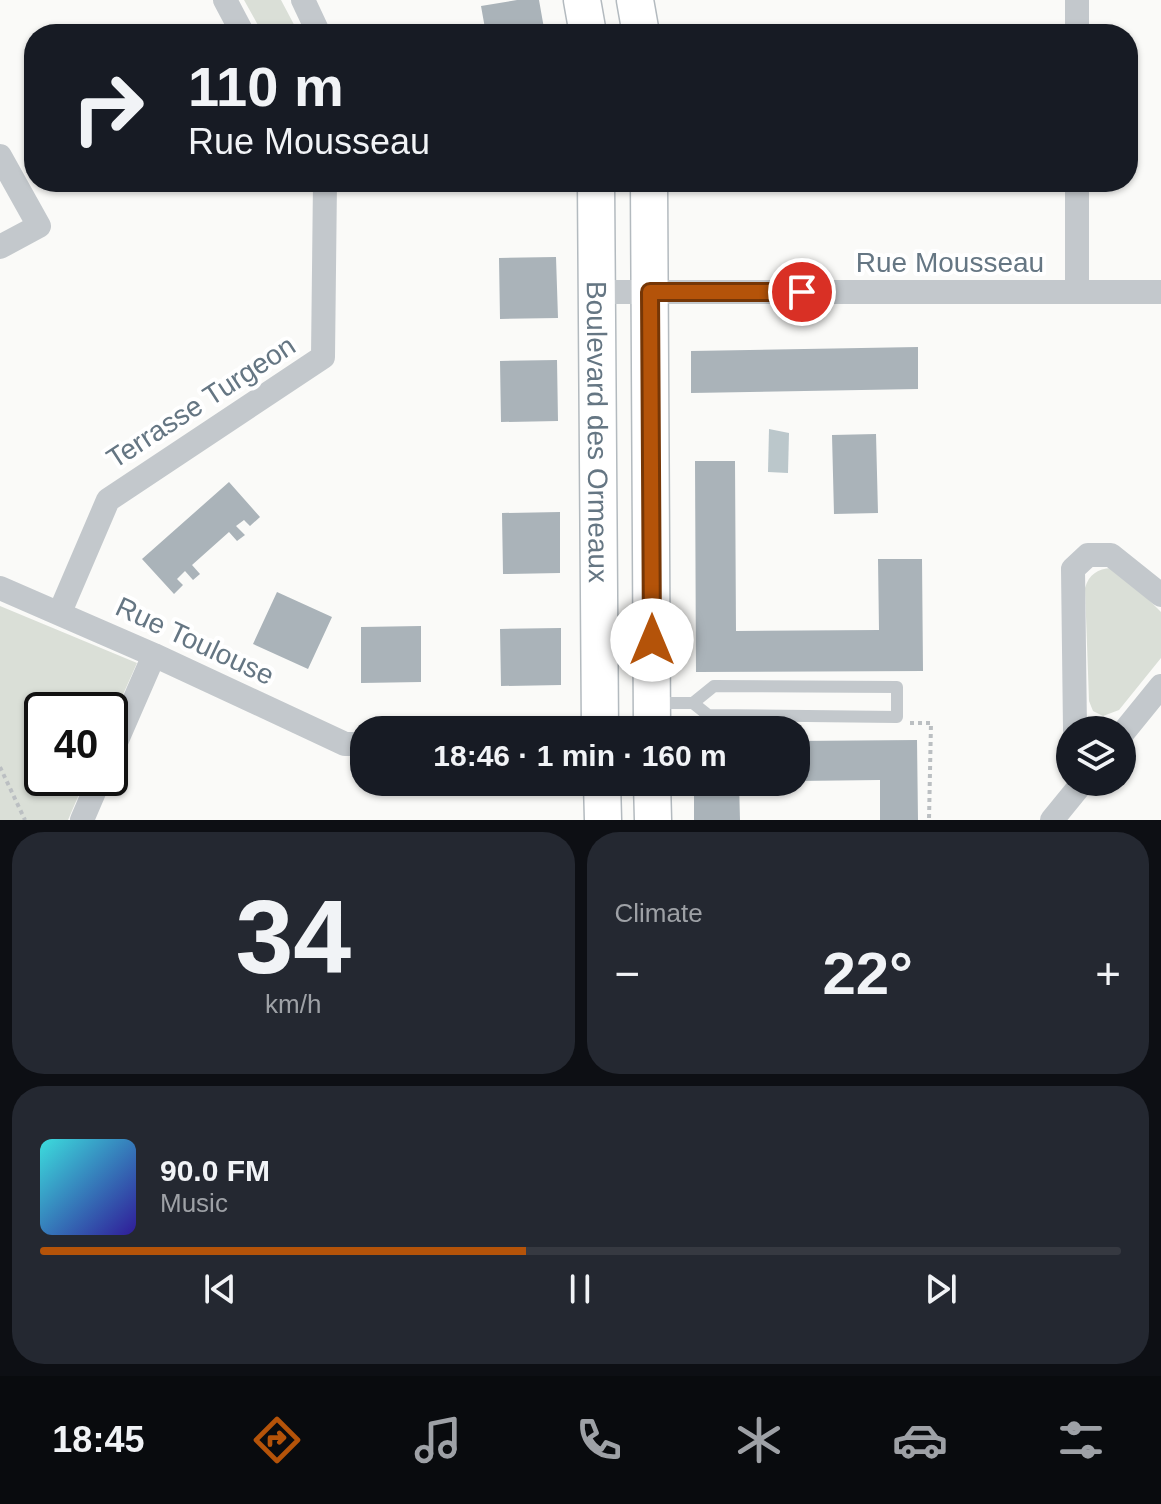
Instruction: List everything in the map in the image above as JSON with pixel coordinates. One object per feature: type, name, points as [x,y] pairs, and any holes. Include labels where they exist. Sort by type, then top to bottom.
[{"type":"street","points":[[225,0],[238,24]]},
{"type":"street","points":[[303,0],[314,24]]},
{"type":"street","points":[[582,0],[586,24]]},
{"type":"street","points":[[635,0],[639,24]]},
{"type":"street","points":[[1077,0],[1077,24]]},
{"type":"street","points":[[0,156],[39,226],[0,247]]},
{"type":"street","name":"Terrasse Turgeon","points":[[60,612],[108,500],[323,357],[325,192]]},
{"type":"street","name":"Boulevard des Ormeaux","points":[[596,192],[600,716]]},
{"type":"street","name":"Boulevard des Ormeaux","points":[[649,192],[652,716]]},
{"type":"street","points":[[1077,192],[1077,292]]},
{"type":"street","name":"Rue Mousseau","points":[[596,292],[1161,292]]},
{"type":"street","points":[[1075,716],[1073,569],[1088,555],[1111,555],[1161,595]]},
{"type":"street","name":"Rue Toulouse","points":[[0,588],[60,612],[350,744]]},
{"type":"street","points":[[128,715],[154,655]]},
{"type":"street","points":[[1136,717],[1161,686]]},
{"type":"street","points":[[82,820],[92,796]]},
{"type":"street","points":[[602,796],[603,820]]},
{"type":"street","points":[[652,796],[653,820]]},
{"type":"street","points":[[1052,820],[1070,796]]},
{"type":"lane","points":[[652,716],[693,703],[714,686],[897,687],[897,717],[708,715],[693,703]]},
{"type":"path","points":[[900,723],[931,723],[929,820]]},
{"type":"path","points":[[0,767],[25,820]]},
{"type":"shaded area","points":[[244,0],[281,0],[294,24],[257,24]]},
{"type":"shaded area","points":[[769,429],[789,433],[788,473],[768,472]]},
{"type":"shaded area","points":[[1102,570],[1119,570],[1161,612],[1161,658],[1119,710],[1103,716],[1093,711],[1089,701],[1085,588],[1089,579]]},
{"type":"shaded area","points":[[0,606],[137,663],[124,692],[24,692],[24,796],[78,796],[68,820],[0,820]]},
{"type":"building","points":[[539,0],[543,24],[484,24],[481,6]]},
{"type":"building","points":[[556,257],[558,318],[500,319],[499,258]]},
{"type":"building","points":[[918,347],[918,389],[691,393],[691,351]]},
{"type":"building","points":[[557,360],[558,421],[501,422],[500,361]]},
{"type":"building","points":[[876,434],[878,513],[834,514],[832,435]]},
{"type":"building","points":[[695,461],[735,461],[736,631],[879,630],[878,559],[922,559],[923,671],[696,672]]},
{"type":"building","points":[[229,482],[260,517],[250,526],[244,520],[236,526],[245,535],[237,541],[229,532],[192,565],[200,574],[193,580],[185,571],[177,579],[183,585],[174,594],[142,559]]},
{"type":"building","points":[[560,512],[560,573],[503,574],[502,513]]},
{"type":"building","points":[[277,592],[332,617],[308,669],[253,644]]},
{"type":"building","points":[[421,626],[421,682],[361,683],[361,627]]},
{"type":"building","points":[[561,628],[561,685],[501,686],[500,629]]},
{"type":"building","points":[[917,740],[918,820],[880,820],[880,780],[810,781],[810,741]]},
{"type":"building","points":[[694,796],[739,796],[740,820],[694,820]]},
{"type":"route","points":[[652,640],[650,292],[802,292]]}]
